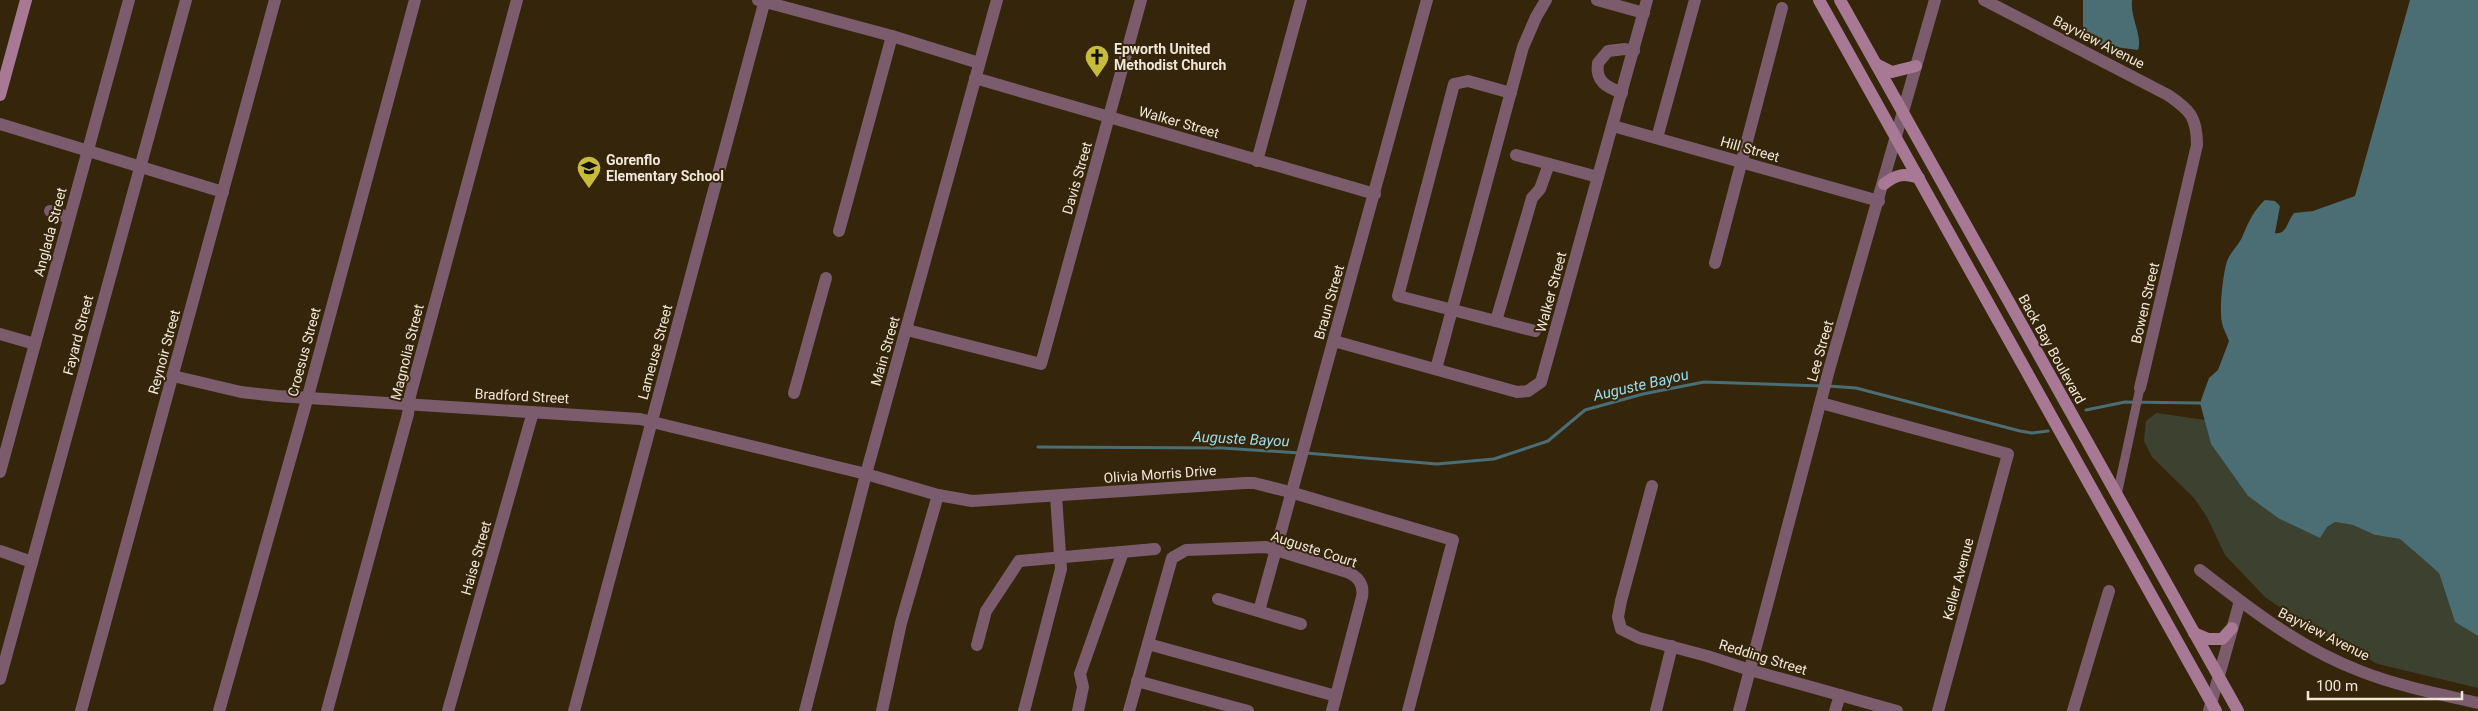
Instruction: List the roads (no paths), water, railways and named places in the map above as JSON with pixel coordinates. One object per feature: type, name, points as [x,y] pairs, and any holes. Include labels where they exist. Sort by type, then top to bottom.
[{"type":"main road","points":[[0,95],[26,0]]},
{"type":"main road","points":[[1819,0],[2212,708]]},
{"type":"main road","name":"Back Bay Boulevard","points":[[1840,0],[2238,711]]},
{"type":"main road","points":[[1876,64],[1892,72],[1916,66]]},
{"type":"main road","points":[[1884,184],[1894,176],[1906,174],[1919,178]]},
{"type":"main road","points":[[2194,633],[2208,639],[2222,638],[2232,628]]},
{"type":"street","name":"Anglada Street","points":[[0,472],[129,0]]},
{"type":"street","name":"Fayard Street","points":[[0,679],[186,0]]},
{"type":"street","name":"Reynoir Street","points":[[81,711],[275,0]]},
{"type":"street","name":"Croesus Street","points":[[219,711],[308,396],[415,0]]},
{"type":"street","name":"Magnolia Street","points":[[327,711],[410,403],[410,396],[449,247],[517,0]]},
{"type":"street","name":"Main Street","points":[[805,711],[866,474],[997,0]]},
{"type":"street","name":"Davis Street","points":[[907,330],[1041,364],[1141,0]]},
{"type":"street","points":[[1257,161],[1301,0]]},
{"type":"street","name":"Braun Street","points":[[1258,611],[1375,194],[1427,0]]},
{"type":"street","points":[[1436,369],[1528,33],[1546,0]]},
{"type":"street","points":[[1597,0],[1644,13]]},
{"type":"street","name":"Walker Street","points":[[1334,341],[1517,392],[1528,391],[1541,382],[1647,0]]},
{"type":"street","points":[[1657,138],[1695,0]]},
{"type":"street","name":"Lee Street","points":[[1739,711],[1829,370],[1897,139],[1935,0]]},
{"type":"street","name":"Bayview Avenue","points":[[1984,0],[2168,95],[2185,106],[2194,119]]},
{"type":"street","points":[[762,1],[892,36],[979,63]]},
{"type":"street","name":"Lameuse Street","points":[[574,711],[762,1]]},
{"type":"street","points":[[1715,263],[1782,8]]},
{"type":"street","points":[[839,230],[892,36]]},
{"type":"street","points":[[1622,93],[1602,83],[1598,76],[1598,63],[1608,51],[1620,49],[1634,51]]},
{"type":"street","name":"Walker Street","points":[[975,78],[1375,194]]},
{"type":"street","points":[[1511,93],[1460,81],[1454,84],[1398,296],[1535,331]]},
{"type":"street","name":"Bowen Street","points":[[2117,495],[2197,145],[2197,127],[2194,119]]},
{"type":"street","points":[[0,124],[223,192]]},
{"type":"street","name":"Hill Street","points":[[1613,126],[1879,201]]},
{"type":"street","points":[[1516,155],[1598,177]]},
{"type":"street","points":[[1496,321],[1532,198],[1540,189],[1549,164]]},
{"type":"street","points":[[50,211],[69,218]]},
{"type":"street","points":[[794,393],[826,278]]},
{"type":"street","points":[[0,334],[35,344]]},
{"type":"street","name":"Bradford Street","points":[[173,376],[241,392],[623,417],[651,422],[866,474]]},
{"type":"street","name":"Keller Avenue","points":[[1822,399],[2008,454],[1938,711]]},
{"type":"street","name":"Haise Street","points":[[448,711],[533,412]]},
{"type":"street","name":"Olivia Morris Drive","points":[[866,474],[938,494],[972,501],[1254,483],[1453,540],[1408,711]]},
{"type":"street","name":"Redding Street","points":[[1652,486],[1620,601],[1618,616],[1622,630],[1639,638],[1897,711]]},
{"type":"street","points":[[882,711],[901,623],[938,494]]},
{"type":"street","points":[[1024,711],[1060,576],[1056,496]]},
{"type":"street","name":"Auguste Court","points":[[1129,711],[1169,562],[1175,554],[1186,550],[1259,546],[1354,575],[1361,584],[1362,597],[1332,711]]},
{"type":"street","points":[[977,645],[986,610],[1015,564],[1025,558],[1060,558],[1154,549]]},
{"type":"street","points":[[0,551],[32,562]]},
{"type":"street","points":[[1078,711],[1082,694],[1080,674],[1082,666],[1123,552]]},
{"type":"street","name":"Bayview Avenue","points":[[2200,570],[2265,621],[2298,641],[2361,672],[2478,703]]},
{"type":"street","points":[[2074,711],[2109,591]]},
{"type":"street","points":[[1218,599],[1301,624]]},
{"type":"street","points":[[2212,708],[2240,601]]},
{"type":"street","points":[[1148,644],[1336,696]]},
{"type":"street","points":[[1656,711],[1672,646]]},
{"type":"street","points":[[1137,681],[1248,711]]},
{"type":"street","points":[[1835,711],[1840,695]]},
{"type":"water","points":[[2083,0],[2132,0],[2139,39],[2138,50],[2100,45],[2083,32]]},
{"type":"water","points":[[2410,0],[2478,0],[2478,636],[2455,622],[2439,573],[2400,539],[2375,535],[2353,525],[2335,522],[2327,527],[2320,538],[2278,518],[2248,496],[2211,444],[2200,403],[2209,378],[2218,370],[2229,341],[2221,317],[2222,292],[2227,261],[2242,238],[2255,212],[2265,200],[2275,201],[2280,206],[2275,233],[2279,233],[2284,230],[2294,213],[2313,211],[2355,196]]},
{"type":"waterway","name":"Auguste Bayou","points":[[1306,453],[1437,464],[1494,459],[1548,441],[1585,410],[1643,394],[1704,382],[1822,386]]},
{"type":"waterway","name":"Auguste Bayou","points":[[1828,386],[1856,388],[2020,431],[2032,433],[2048,431]]},
{"type":"waterway","name":"Auguste Bayou","points":[[2086,410],[2125,402],[2200,403]]},
{"type":"waterway","name":"Auguste Bayou","points":[[1038,447],[1222,448],[1300,453]]},
{"type":"place","name":"Epworth United Methodist Church","points":[[1097,78]]},
{"type":"place","name":"Gorenflo Elementary School","points":[[589,189]]}]
